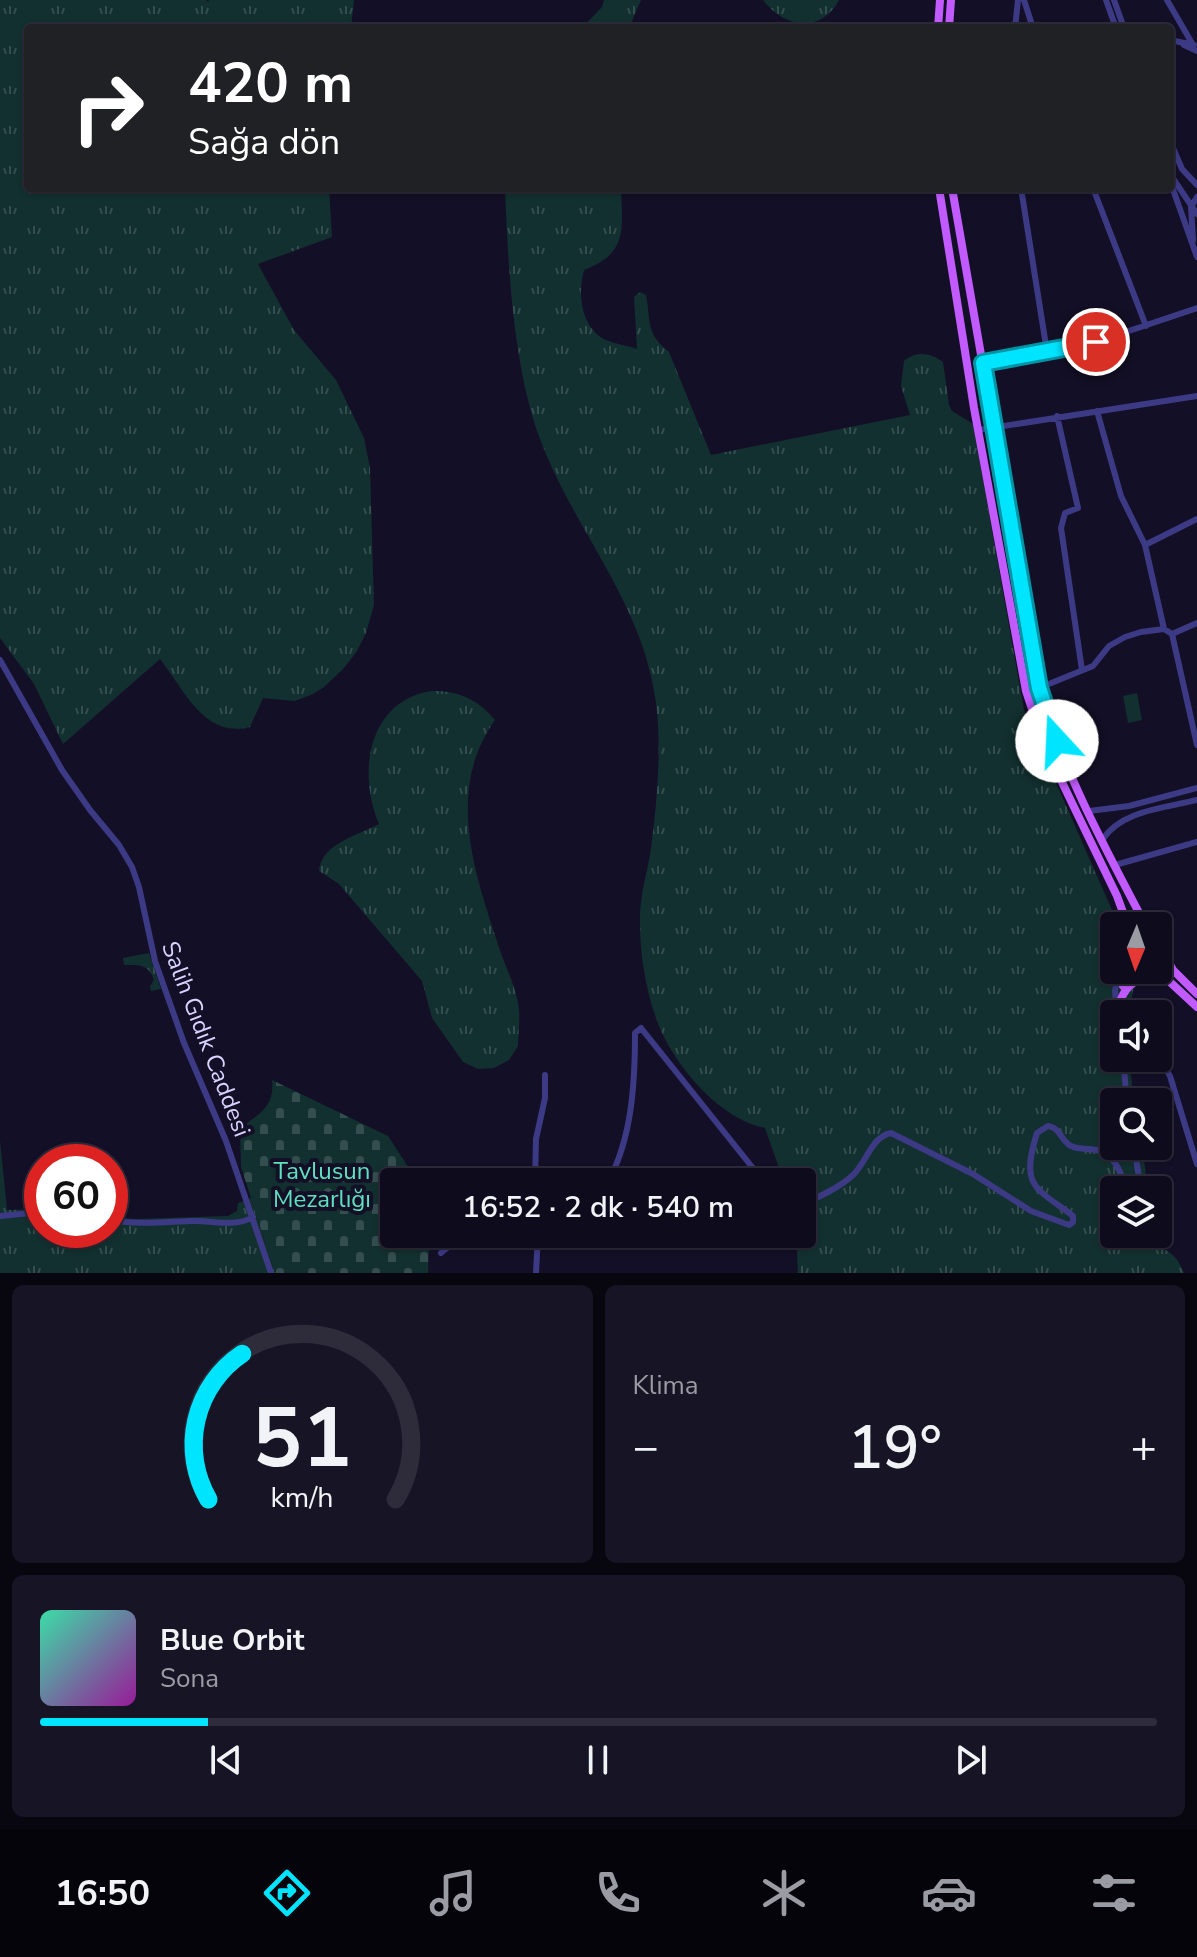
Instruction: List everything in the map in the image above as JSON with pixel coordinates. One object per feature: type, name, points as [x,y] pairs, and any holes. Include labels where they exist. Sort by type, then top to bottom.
[{"type":"main road","points":[[938,24],[940,0]]},
{"type":"main road","points":[[949,24],[951,0]]},
{"type":"main road","points":[[940,192],[978,430],[1026,691],[1044,745],[1123,912]]},
{"type":"main road","points":[[953,192],[1039,688],[1050,724],[1102,840],[1139,912]]},
{"type":"main road","points":[[1172,968],[1197,994]]},
{"type":"main road","points":[[1172,982],[1197,1007]]},
{"type":"main road","points":[[1121,999],[1123,984]]},
{"type":"main road","points":[[1121,999],[1130,984]]},
{"type":"street","points":[[1016,24],[1021,0]]},
{"type":"street","points":[[1021,0],[1031,24]]},
{"type":"street","points":[[1106,0],[1115,24]]},
{"type":"street","points":[[1114,0],[1123,24]]},
{"type":"street","points":[[1167,0],[1196,47]]},
{"type":"street","points":[[1174,41],[1196,47]]},
{"type":"street","points":[[1174,150],[1182,169],[1197,185]]},
{"type":"street","points":[[1174,180],[1197,214]]},
{"type":"street","points":[[1022,192],[1047,352]]},
{"type":"street","points":[[1095,192],[1146,326]]},
{"type":"street","points":[[1174,192],[1197,257]]},
{"type":"street","points":[[1193,246],[1191,207],[1197,197]]},
{"type":"street","points":[[983,363],[1096,342],[1197,308]]},
{"type":"street","points":[[978,430],[1197,396]]},
{"type":"street","points":[[1097,411],[1121,496],[1145,545],[1164,629]]},
{"type":"street","points":[[1057,416],[1078,508],[1065,513],[1061,528],[1082,670]]},
{"type":"street","points":[[1145,545],[1197,519]]},
{"type":"street","points":[[1172,634],[1197,623]]},
{"type":"street","points":[[1039,688],[1093,666],[1117,641],[1138,633],[1164,629],[1172,634],[1197,745]]},
{"type":"street","name":"Salih Gıdık Caddesi","points":[[0,660],[70,783],[119,845],[132,867],[155,961],[184,1043],[226,1141],[271,1273]]},
{"type":"street","points":[[1089,811],[1129,806],[1197,788]]},
{"type":"street","points":[[1102,840],[1111,827],[1132,816],[1197,800]]},
{"type":"street","points":[[1115,865],[1197,842]]},
{"type":"street","points":[[614,1168],[624,1143],[635,1072],[635,1033],[641,1028],[753,1168]]},
{"type":"street","points":[[1168,1072],[1197,1164]]},
{"type":"street","points":[[535,1168],[545,1075]]},
{"type":"street","points":[[816,1197],[847,1180],[861,1166],[877,1140],[891,1133],[973,1174],[1031,1211],[1069,1225],[1073,1222],[1073,1216],[1039,1192],[1032,1180],[1037,1133],[1048,1126],[1058,1129],[1072,1146],[1108,1155],[1121,1176]]},
{"type":"street","points":[[0,1216],[24,1214]]},
{"type":"street","points":[[128,1222],[234,1223],[253,1217]]},
{"type":"street","points":[[441,1253],[448,1248]]},
{"type":"street","points":[[536,1273],[537,1248]]},
{"type":"green space","points":[[0,0],[354,0],[351,24],[24,24],[24,192],[329,192],[332,237],[258,264],[294,330],[336,380],[364,438],[370,468],[374,605],[357,651],[344,668],[313,694],[295,701],[263,698],[250,727],[234,729],[220,726],[197,709],[160,659],[63,744],[34,684],[0,638]]},
{"type":"green space","points":[[604,0],[641,0],[631,24],[586,24],[602,7]]},
{"type":"green space","points":[[763,0],[839,0],[822,18],[802,23],[781,17]]},
{"type":"green space","points":[[505,192],[621,192],[622,227],[616,247],[609,256],[584,270],[581,296],[584,314],[599,336],[637,349],[634,297],[640,292],[646,295],[652,332],[669,352],[711,455],[910,415],[901,386],[904,361],[913,355],[924,354],[943,362],[949,405],[952,411],[973,424],[1024,710],[1113,912],[1100,912],[1100,984],[1139,984],[1134,987],[1131,1000],[1100,1000],[1100,1072],[1131,1072],[1132,1088],[1100,1088],[1100,1160],[1144,1160],[1146,1176],[1100,1176],[1100,1248],[1160,1248],[1177,1260],[1184,1273],[798,1273],[797,1248],[816,1248],[816,1168],[779,1168],[765,1128],[731,1114],[700,1087],[664,1038],[649,995],[642,955],[640,914],[657,794],[659,739],[649,666],[623,600],[554,473],[540,439],[524,380],[514,315]]},
{"type":"green space","points":[[431,691],[466,697],[495,720],[479,748],[471,777],[468,807],[475,867],[519,1008],[518,1046],[509,1060],[494,1068],[478,1069],[463,1062],[432,1018],[422,981],[339,884],[319,871],[322,861],[334,847],[379,824],[369,783],[373,742],[381,724],[393,709],[410,697]]},
{"type":"green space","points":[[1137,693],[1142,720],[1128,723],[1123,696]]},
{"type":"green space","points":[[149,953],[161,989],[151,991],[154,980],[149,971],[139,966],[124,965],[123,958]]},
{"type":"green space","name":"Tavlusun Mezarlığı","points":[[272,1080],[388,1136],[409,1168],[380,1168],[380,1248],[429,1248],[428,1273],[275,1273],[241,1167],[240,1127],[265,1109]]},
{"type":"green space","points":[[0,1141],[7,1210],[24,1210],[24,1248],[128,1248],[128,1218],[228,1216],[237,1211],[238,1203],[251,1198],[275,1273],[0,1273]]},
{"type":"route","points":[[1057,741],[1039,688],[983,363],[1096,342]]}]
